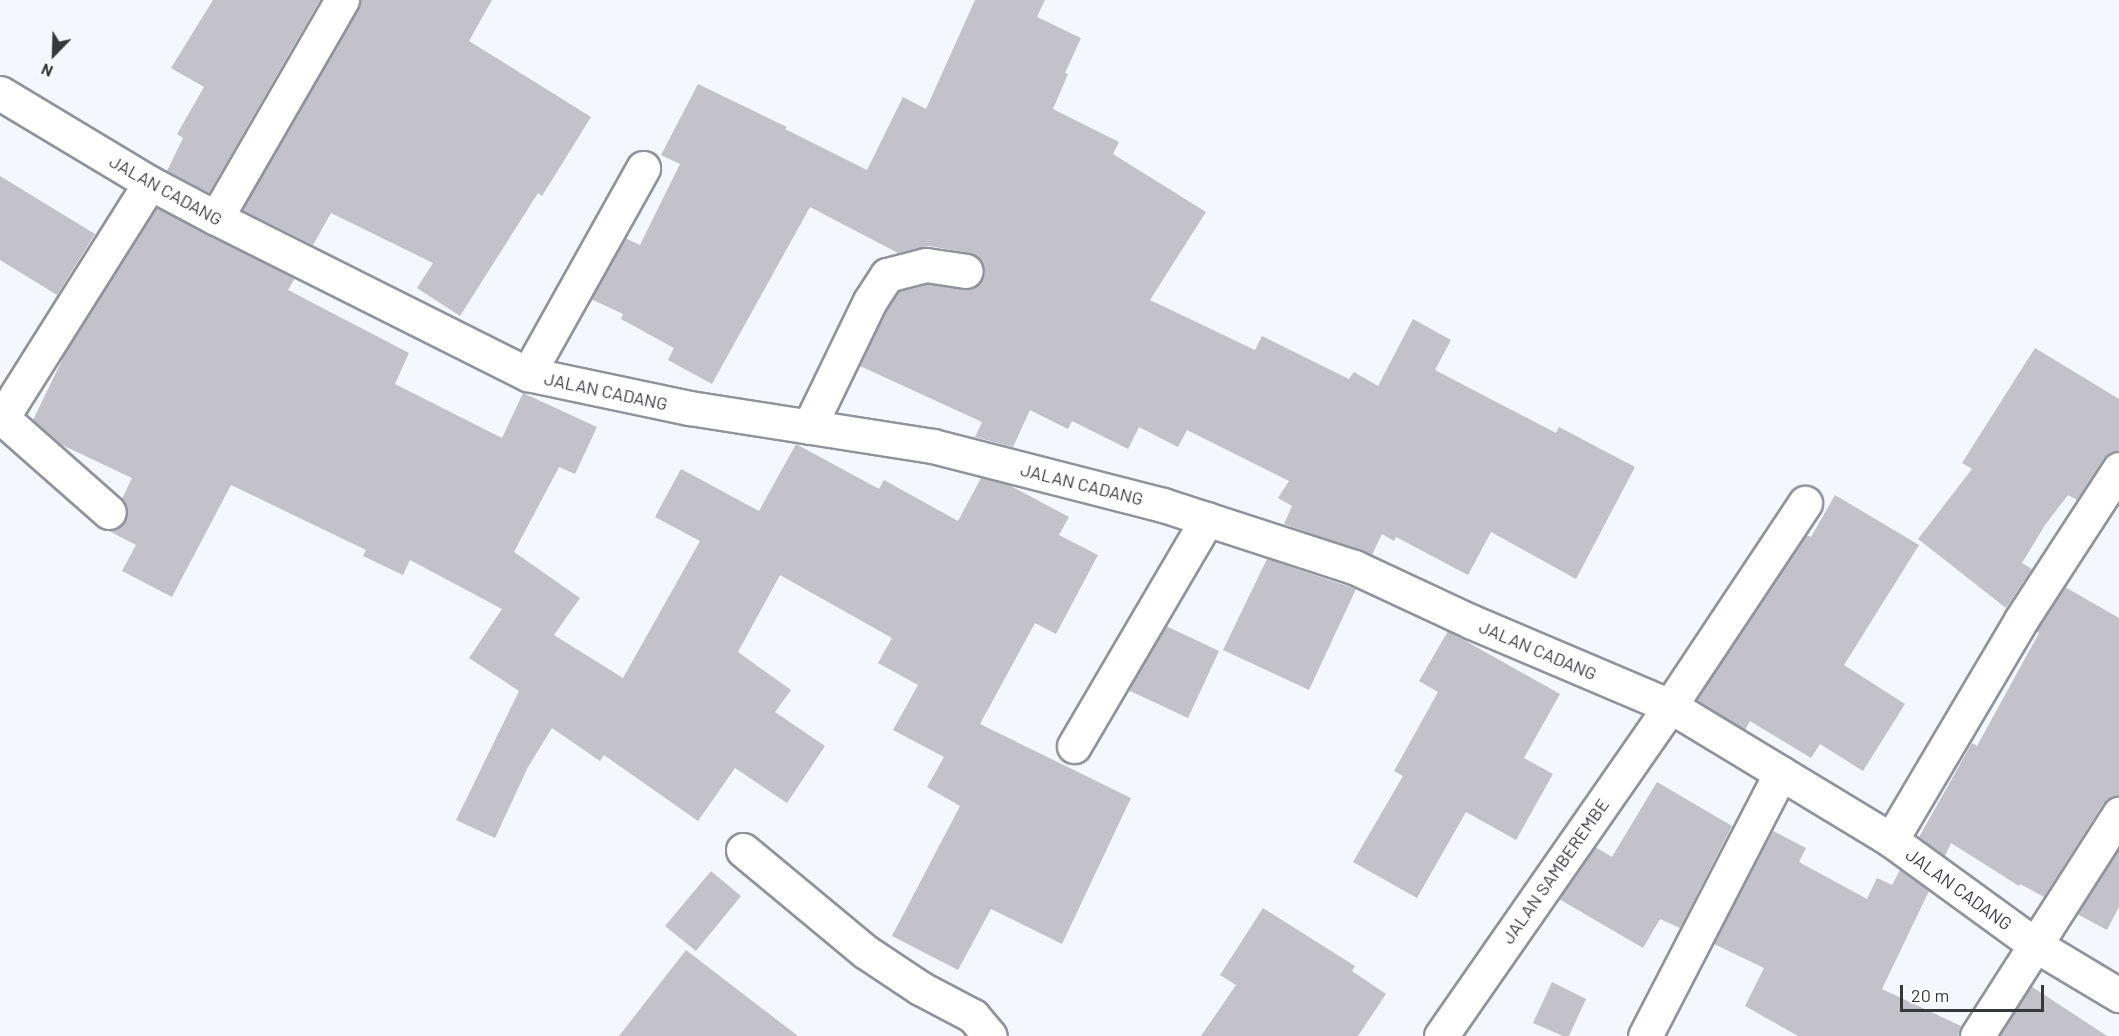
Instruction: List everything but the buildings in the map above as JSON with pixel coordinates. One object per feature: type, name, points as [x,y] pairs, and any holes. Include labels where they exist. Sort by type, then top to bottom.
[{"type":"street","points":[[216,218],[342,0]]},
{"type":"street","name":"JALAN CADANG","points":[[0,93],[150,183],[528,374],[690,408],[933,446],[1163,505],[1354,567],[1472,622],[1670,706],[1891,840],[2037,946],[2119,995]]},
{"type":"street","points":[[528,374],[643,168]]},
{"type":"street","points":[[108,512],[1,418],[150,183]]},
{"type":"street","points":[[809,427],[870,301],[887,275],[926,265],[966,271]]},
{"type":"street","points":[[1891,840],[2021,621],[2119,470]]},
{"type":"street","name":"JALAN SAMBEREMBE","points":[[1441,1036],[1670,706],[1805,503]]},
{"type":"street","points":[[1074,746],[1207,519]]},
{"type":"street","points":[[1646,1036],[1781,773]]},
{"type":"street","points":[[1977,1036],[2037,946],[2119,814]]},
{"type":"street","points":[[743,850],[866,952],[920,988],[973,1016],[990,1036]]}]
